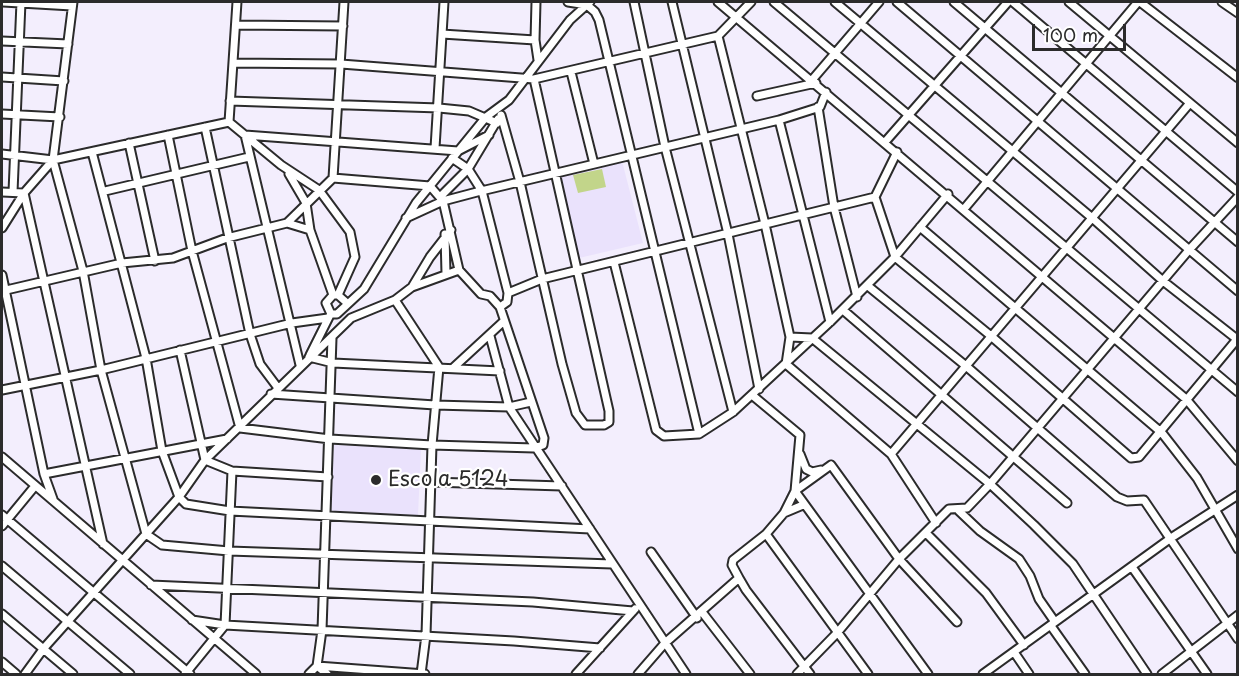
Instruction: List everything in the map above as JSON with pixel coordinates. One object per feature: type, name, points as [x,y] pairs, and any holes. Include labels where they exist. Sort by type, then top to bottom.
[{"type":"street","points":[[3,2],[72,4],[53,160],[83,271],[101,370],[146,534],[162,544],[229,551],[612,564]]},
{"type":"street","points":[[13,192],[21,2]]},
{"type":"street","points":[[229,122],[237,2]]},
{"type":"street","points":[[333,178],[344,2]]},
{"type":"street","points":[[435,148],[444,2]]},
{"type":"street","points":[[536,2],[535,40],[538,60]]},
{"type":"street","points":[[568,2],[588,3],[599,20],[699,434]]},
{"type":"street","points":[[633,2],[665,147],[734,412]]},
{"type":"street","points":[[672,2],[728,234],[759,389]]},
{"type":"street","points":[[718,2],[1043,275],[1186,399],[1238,461]]},
{"type":"street","points":[[233,63],[341,64],[534,79],[718,36],[751,2]]},
{"type":"street","points":[[774,2],[1238,392]]},
{"type":"street","points":[[835,2],[1091,217],[1163,281],[1237,339],[1139,457],[1131,458],[991,336],[895,257],[875,197],[897,152]]},
{"type":"street","points":[[757,96],[814,82],[879,2]]},
{"type":"street","points":[[897,2],[1238,291]]},
{"type":"street","points":[[954,2],[1238,242]]},
{"type":"street","points":[[885,142],[1008,2]]},
{"type":"street","points":[[1013,2],[1238,192]]},
{"type":"street","points":[[1069,2],[1238,143]]},
{"type":"street","points":[[964,209],[1136,2],[1238,78]]},
{"type":"street","points":[[1222,2],[1238,13]]},
{"type":"street","points":[[406,218],[442,198],[468,169],[525,77],[570,20],[588,3]]},
{"type":"street","points":[[236,25],[343,26]]},
{"type":"street","points":[[442,34],[535,40]]},
{"type":"street","points":[[718,36],[765,224],[790,337],[786,364]]},
{"type":"street","points":[[2,41],[68,44]]},
{"type":"street","points":[[571,72],[594,164]]},
{"type":"street","points":[[2,77],[64,81]]},
{"type":"street","points":[[501,115],[520,182],[576,413],[585,425],[598,427],[609,422],[610,416],[579,270],[534,79]]},
{"type":"street","points":[[442,198],[482,191],[779,120],[822,106],[822,97],[826,92]]},
{"type":"street","points":[[2,390],[101,370],[343,312],[347,303],[364,289],[406,218],[458,150],[486,117],[509,100]]},
{"type":"street","points":[[231,101],[439,108],[469,111],[497,123]]},
{"type":"street","points":[[891,454],[1190,103]]},
{"type":"street","points":[[818,107],[834,207],[856,297]]},
{"type":"street","points":[[2,114],[60,117]]},
{"type":"street","points":[[779,120],[830,322]]},
{"type":"street","points":[[2,154],[53,160],[229,122]]},
{"type":"street","points":[[229,122],[281,165],[319,190],[346,226],[353,242],[355,257],[335,295],[326,303],[330,316],[309,357]]},
{"type":"street","points":[[205,127],[216,166],[227,238],[250,334],[260,364],[278,388]]},
{"type":"street","points":[[168,135],[178,174],[192,251],[240,428]]},
{"type":"street","points":[[245,135],[458,150],[489,135]]},
{"type":"street","points":[[245,135],[266,229],[292,323],[300,365]]},
{"type":"street","points":[[129,144],[155,261]]},
{"type":"street","points":[[92,152],[105,191],[146,358],[162,452],[179,497],[192,507],[230,511],[590,529]]},
{"type":"street","points":[[105,191],[249,157]]},
{"type":"street","points":[[452,158],[468,169],[482,191],[508,293],[507,302],[500,308]]},
{"type":"street","points":[[2,228],[24,193],[53,160]]},
{"type":"street","points":[[281,165],[295,181],[306,203],[310,231],[335,295],[347,303]]},
{"type":"street","points":[[3,291],[122,263],[155,261],[227,238],[287,223],[333,178],[430,186],[442,198],[448,232],[459,270],[481,294],[490,296],[500,308],[544,442],[543,445],[534,448],[432,445],[330,439],[240,428]]},
{"type":"street","points":[[2,192],[24,193]]},
{"type":"street","points":[[24,193],[103,544]]},
{"type":"street","points":[[614,262],[656,430],[664,436],[699,434],[734,412],[843,310],[895,257],[948,195]]},
{"type":"street","points":[[797,675],[837,633],[899,560],[949,509],[959,511],[967,508],[990,484],[1189,250],[1238,196]]},
{"type":"street","points":[[508,293],[542,279],[875,197]]},
{"type":"street","points":[[287,223],[310,231]]},
{"type":"street","points":[[920,227],[1160,431],[1197,478],[1238,549]]},
{"type":"street","points":[[446,274],[448,232]]},
{"type":"street","points":[[25,675],[44,648],[179,497],[205,460],[240,428],[300,365],[332,338],[351,318],[395,300],[412,287],[448,232]]},
{"type":"street","points":[[412,287],[424,285],[459,270]]},
{"type":"street","points":[[2,275],[3,291],[44,474],[54,502]]},
{"type":"street","points":[[868,286],[1038,427],[1117,497],[1127,501],[1137,498],[1144,500],[1238,639]]},
{"type":"street","points":[[317,666],[423,674],[432,445],[439,367],[395,300]]},
{"type":"street","points":[[843,310],[1066,503]]},
{"type":"street","points":[[453,368],[504,321]]},
{"type":"street","points":[[490,336],[509,407],[686,675]]},
{"type":"street","points":[[790,337],[812,338],[990,484],[1073,564],[1092,596],[1147,675]]},
{"type":"street","points":[[309,675],[317,666],[322,630],[327,554],[332,338]]},
{"type":"street","points":[[180,350],[205,460]]},
{"type":"street","points":[[309,357],[333,363],[500,371]]},
{"type":"street","points":[[786,364],[891,454],[936,523]]},
{"type":"street","points":[[272,394],[332,400],[435,405],[509,407],[531,402]]},
{"type":"street","points":[[752,395],[795,429],[801,440],[800,456],[806,468],[818,471],[831,465]]},
{"type":"street","points":[[44,474],[124,460],[202,442],[228,439]]},
{"type":"street","points":[[801,440],[795,491],[784,513],[766,534],[733,560],[732,565],[746,590],[810,675]]},
{"type":"street","points":[[2,457],[256,675]]},
{"type":"street","points":[[205,460],[232,471],[328,477]]},
{"type":"street","points":[[795,491],[831,465]]},
{"type":"street","points":[[831,465],[899,560],[957,622]]},
{"type":"street","points":[[35,486],[3,520],[95,592],[187,674],[225,625],[232,471]]},
{"type":"street","points":[[431,482],[562,486]]},
{"type":"street","points":[[795,491],[803,505],[871,593],[928,675]]},
{"type":"street","points":[[985,674],[1171,538],[1238,495]]},
{"type":"street","points":[[784,513],[803,505]]},
{"type":"street","points":[[959,511],[980,531],[1019,559],[1030,576],[1053,624],[1085,675]]},
{"type":"street","points":[[766,534],[868,675]]},
{"type":"street","points":[[927,534],[986,593],[1024,645]]},
{"type":"street","points":[[651,552],[699,615],[750,675]]},
{"type":"street","points":[[2,566],[130,675]]},
{"type":"street","points":[[1132,567],[1207,675]]},
{"type":"street","points":[[638,675],[664,643],[739,578]]},
{"type":"street","points":[[151,585],[533,602],[633,611]]},
{"type":"street","points":[[576,675],[639,605]]},
{"type":"street","points":[[2,614],[74,675]]},
{"type":"street","points":[[1162,675],[1189,651],[1238,615]]},
{"type":"street","points":[[192,620],[225,625],[426,635],[600,648]]},
{"type":"street","points":[[1014,652],[1029,675]]},
{"type":"street","points":[[2,662],[16,675]]},
{"type":"street","points":[[317,666],[327,675]]},
{"type":"shaded area","points":[[622,161],[643,243],[579,258],[559,176]]},
{"type":"shaded area","name":"Escola 5124","points":[[334,445],[421,449],[418,515],[331,511]]},
{"type":"green space","points":[[602,169],[606,187],[578,193],[573,175]]},
{"type":"place","name":"Escola 5124","points":[[376,480]]}]
